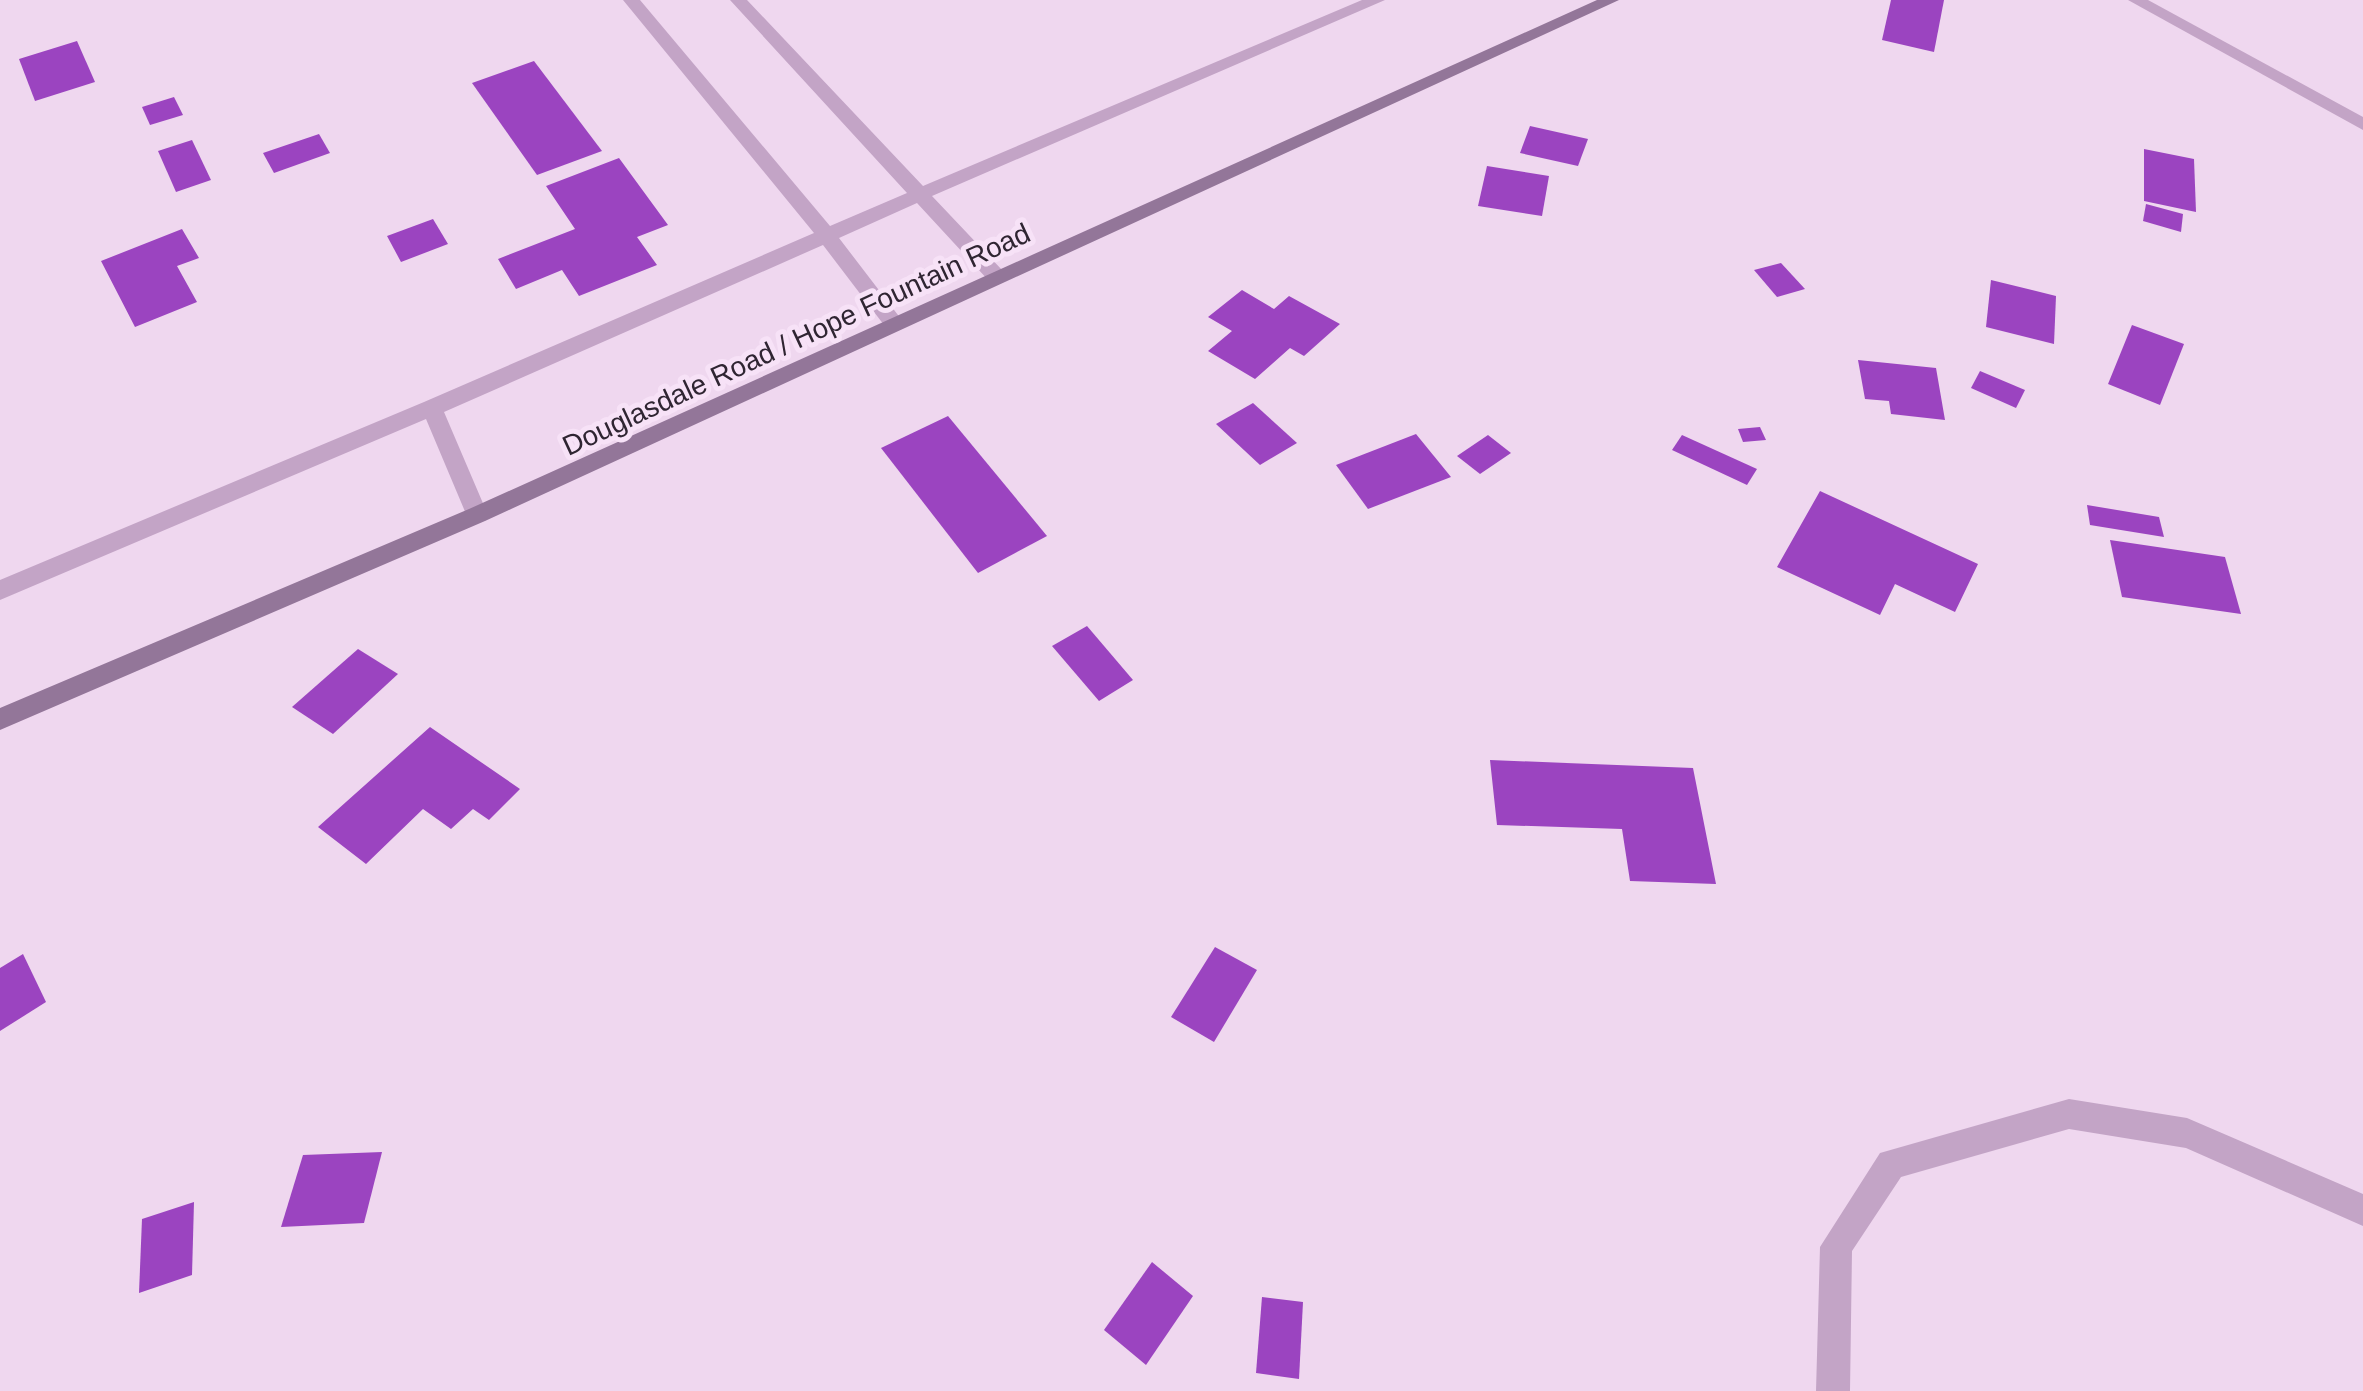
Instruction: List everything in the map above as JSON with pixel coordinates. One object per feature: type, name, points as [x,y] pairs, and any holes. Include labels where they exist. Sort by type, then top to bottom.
[{"type":"main road","name":"Douglasdale Road / Hope Fountain Road","points":[[0,720],[478,515],[996,276],[1611,0]]},
{"type":"street","points":[[631,0],[827,236],[894,324]]},
{"type":"street","points":[[738,0],[996,276]]},
{"type":"street","points":[[0,590],[432,408],[1177,82],[1376,0]]},
{"type":"street","points":[[2136,0],[2363,124]]},
{"type":"street","points":[[432,408],[478,515]]},
{"type":"street","points":[[1833,1391],[1836,1248],[1891,1164],[2069,1114],[2188,1133],[2363,1210]]},
{"type":"building","points":[[1891,0],[1944,0],[1934,52],[1882,40]]},
{"type":"building","points":[[77,41],[95,82],[35,101],[19,59]]},
{"type":"building","points":[[534,61],[602,151],[537,175],[472,83]]},
{"type":"building","points":[[174,97],[183,115],[150,125],[142,107]]},
{"type":"building","points":[[1530,126],[1588,139],[1578,166],[1520,153]]},
{"type":"building","points":[[319,134],[330,153],[274,173],[263,153]]},
{"type":"building","points":[[192,140],[211,180],[176,192],[158,151]]},
{"type":"building","points":[[2144,149],[2194,159],[2196,212],[2144,201]]},
{"type":"building","points":[[619,158],[668,225],[637,237],[657,265],[579,296],[562,270],[516,289],[498,259],[575,229],[546,186]]},
{"type":"building","points":[[1487,166],[1549,176],[1542,216],[1478,206]]},
{"type":"building","points":[[2146,204],[2183,214],[2181,232],[2143,221]]},
{"type":"building","points":[[433,219],[448,244],[401,262],[387,236]]},
{"type":"building","points":[[182,229],[199,258],[177,266],[197,302],[135,327],[101,261]]},
{"type":"building","points":[[1781,263],[1805,289],[1777,297],[1754,270]]},
{"type":"building","points":[[1991,280],[2056,296],[2054,344],[1986,327]]},
{"type":"building","points":[[1242,290],[1274,309],[1289,296],[1340,324],[1304,356],[1290,348],[1255,379],[1208,351],[1232,331],[1208,317]]},
{"type":"building","points":[[2132,325],[2184,344],[2160,405],[2108,384]]},
{"type":"building","points":[[1858,360],[1936,368],[1945,420],[1891,414],[1889,401],[1865,399]]},
{"type":"building","points":[[1980,371],[2025,390],[2016,408],[1971,388]]},
{"type":"building","points":[[1253,403],[1297,443],[1260,465],[1216,424]]},
{"type":"building","points":[[948,416],[1047,536],[978,573],[881,448]]},
{"type":"building","points":[[1760,427],[1766,440],[1743,442],[1738,429]]},
{"type":"building","points":[[1416,434],[1451,477],[1368,509],[1336,465]]},
{"type":"building","points":[[1488,435],[1511,453],[1480,474],[1457,456]]},
{"type":"building","points":[[1682,435],[1757,469],[1747,485],[1672,450]]},
{"type":"building","points":[[1820,491],[1978,564],[1955,612],[1895,584],[1880,615],[1777,567]]},
{"type":"building","points":[[2087,505],[2159,517],[2164,537],[2090,525]]},
{"type":"building","points":[[2110,540],[2225,557],[2241,614],[2122,597]]},
{"type":"building","points":[[1087,626],[1133,680],[1099,701],[1052,646]]},
{"type":"building","points":[[358,649],[398,674],[333,734],[292,707]]},
{"type":"building","points":[[430,727],[520,789],[489,820],[473,809],[451,829],[423,809],[366,864],[318,827]]},
{"type":"building","points":[[1490,760],[1693,768],[1716,884],[1630,881],[1622,829],[1497,825]]},
{"type":"building","points":[[1215,947],[1257,970],[1214,1042],[1171,1017]]},
{"type":"building","points":[[23,954],[46,1002],[0,1031],[0,968]]},
{"type":"building","points":[[382,1152],[364,1223],[281,1227],[303,1155]]},
{"type":"building","points":[[194,1202],[192,1275],[139,1293],[142,1219]]},
{"type":"building","points":[[1152,1262],[1193,1296],[1146,1365],[1104,1330]]},
{"type":"building","points":[[1262,1297],[1303,1302],[1299,1379],[1256,1373]]}]
